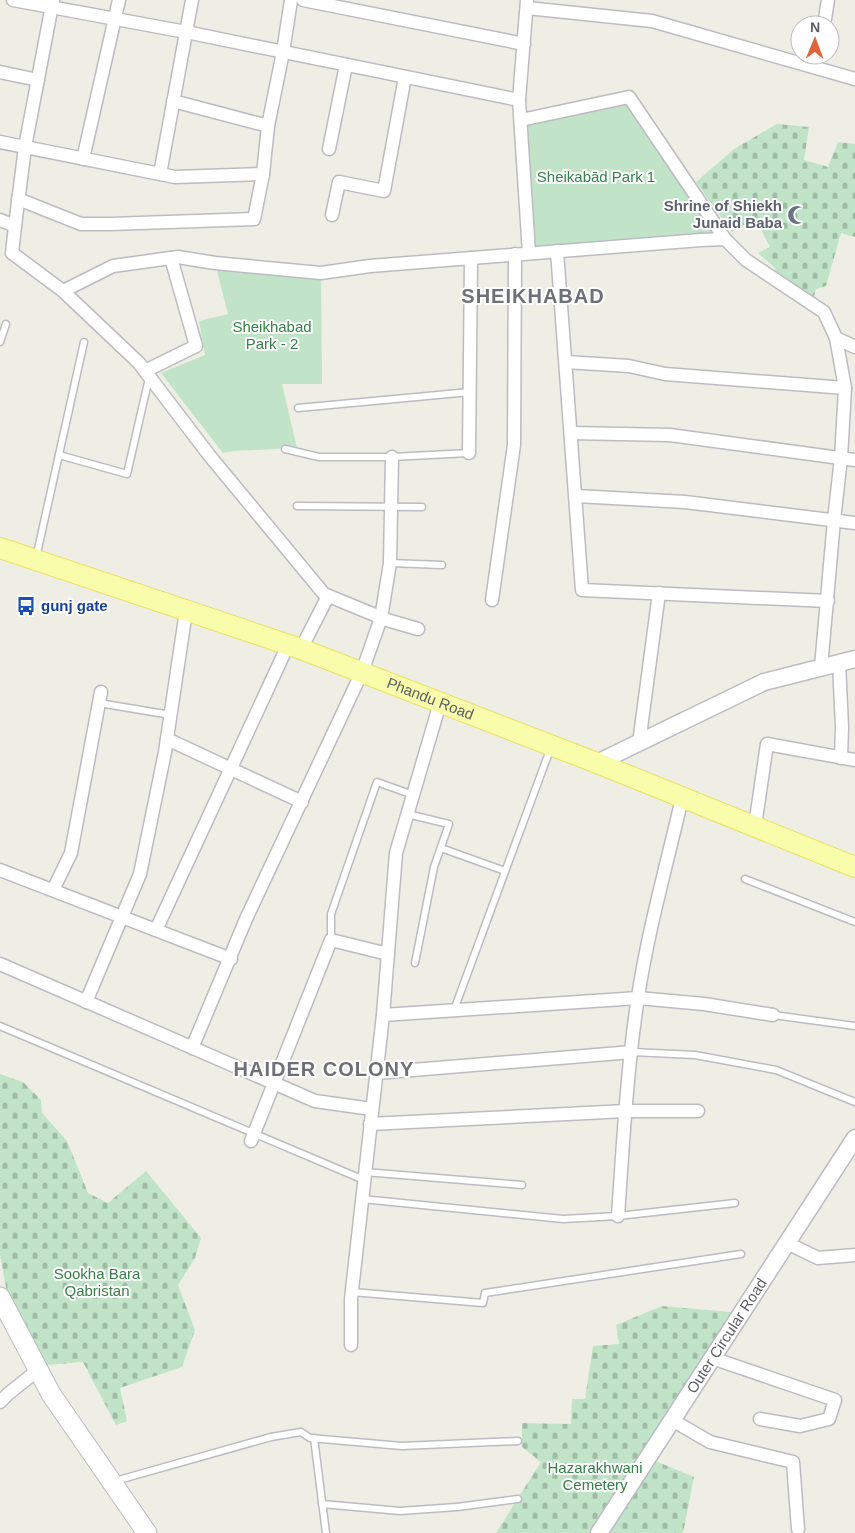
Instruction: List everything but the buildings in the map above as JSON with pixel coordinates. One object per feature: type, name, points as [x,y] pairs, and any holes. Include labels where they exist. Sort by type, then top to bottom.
[{"type":"main road","name":"Phandu Road","points":[[0,548],[294,647],[362,672],[855,867]]},
{"type":"main road","points":[[0,1297],[51,1394],[147,1533]]},
{"type":"street","points":[[13,0],[52,4],[116,19],[520,100]]},
{"type":"street","points":[[82,159],[119,0]]},
{"type":"street","points":[[160,174],[192,0]]},
{"type":"street","points":[[18,199],[81,224],[254,219],[263,174],[268,126],[291,0]]},
{"type":"street","points":[[303,0],[524,44]]},
{"type":"street","points":[[826,15],[828,0]]},
{"type":"street","points":[[52,4],[25,147],[12,254],[63,291],[138,363],[215,462],[324,594],[381,618],[418,629]]},
{"type":"street","points":[[529,253],[520,100],[527,4],[652,21],[855,79]]},
{"type":"street","points":[[328,149],[346,65]]},
{"type":"street","points":[[817,69],[818,65]]},
{"type":"street","points":[[0,72],[38,80]]},
{"type":"street","points":[[332,215],[339,182],[384,192],[406,77]]},
{"type":"street","points":[[521,120],[628,97],[726,239],[746,260],[824,312],[836,338],[845,388],[842,458],[834,520],[821,668]]},
{"type":"street","points":[[173,101],[268,126]]},
{"type":"street","points":[[0,142],[175,177],[263,174]]},
{"type":"street","points":[[0,220],[15,226]]},
{"type":"street","points":[[63,291],[113,266],[178,257],[215,263],[321,273],[370,266],[726,239]]},
{"type":"street","points":[[558,251],[582,590],[828,601]]},
{"type":"street","points":[[492,600],[514,445],[515,254]]},
{"type":"street","points":[[147,374],[196,346],[171,258]]},
{"type":"street","points":[[469,453],[471,258]]},
{"type":"street","points":[[836,338],[855,347]]},
{"type":"street","points":[[566,362],[629,366],[665,374],[845,388]]},
{"type":"street","points":[[571,433],[670,435],[855,460]]},
{"type":"street","points":[[192,1048],[246,920],[362,672],[381,618],[390,563],[392,457]]},
{"type":"street","points":[[576,496],[685,502],[855,522]]},
{"type":"street","points":[[639,743],[659,593]]},
{"type":"street","points":[[156,930],[231,769],[294,647],[328,596]]},
{"type":"street","points":[[86,1002],[140,874],[167,739],[186,611]]},
{"type":"street","points":[[597,764],[764,682],[847,661],[841,758]]},
{"type":"street","points":[[53,890],[71,853],[100,698]]},
{"type":"street","points":[[351,1345],[352,1292],[383,1015],[396,853],[440,703]]},
{"type":"street","points":[[842,727],[855,729]]},
{"type":"street","points":[[167,739],[302,802]]},
{"type":"street","points":[[754,826],[767,744],[855,760]]},
{"type":"street","points":[[618,1216],[626,1111],[638,998],[649,939],[682,798]]},
{"type":"street","points":[[0,870],[231,959]]},
{"type":"street","points":[[252,1137],[331,940],[388,954]]},
{"type":"street","points":[[0,964],[315,1101],[372,1109]]},
{"type":"street","points":[[383,1015],[638,998],[704,1004],[773,1015]]},
{"type":"street","points":[[376,1073],[632,1052]]},
{"type":"street","points":[[370,1124],[626,1111],[698,1111]]},
{"type":"street","name":"Outer Circular Road","points":[[599,1533],[853,1144]]},
{"type":"street","points":[[787,1243],[818,1258],[855,1255]]},
{"type":"street","points":[[712,1358],[835,1400],[829,1419],[800,1426],[760,1418]]},
{"type":"street","points":[[0,1402],[38,1370]]},
{"type":"street","points":[[672,1420],[710,1442],[793,1462],[798,1529]]},
{"type":"lane","points":[[0,342],[6,324]]},
{"type":"lane","points":[[35,560],[84,342]]},
{"type":"lane","points":[[59,455],[127,474],[147,374]]},
{"type":"lane","points":[[298,408],[470,392]]},
{"type":"lane","points":[[285,448],[318,457],[392,457],[469,453]]},
{"type":"lane","points":[[297,506],[422,507]]},
{"type":"lane","points":[[390,563],[442,565]]},
{"type":"lane","points":[[100,698],[171,715]]},
{"type":"lane","points":[[454,1010],[551,746]]},
{"type":"lane","points":[[331,940],[331,914],[377,782],[413,795]]},
{"type":"lane","points":[[407,814],[449,824],[434,867],[415,963]]},
{"type":"lane","points":[[441,848],[505,871]]},
{"type":"lane","points":[[745,879],[855,922]]},
{"type":"lane","points":[[773,1015],[855,1026]]},
{"type":"lane","points":[[0,1026],[252,1137],[364,1176],[522,1185]]},
{"type":"lane","points":[[632,1052],[695,1055],[776,1070],[855,1102]]},
{"type":"lane","points":[[362,1199],[563,1219],[618,1216],[735,1203]]},
{"type":"lane","points":[[352,1292],[484,1303],[485,1292],[740,1254]]},
{"type":"lane","points":[[111,1482],[271,1437],[301,1432],[310,1438],[402,1446],[518,1441]]},
{"type":"lane","points":[[314,1438],[326,1533]]},
{"type":"lane","points":[[322,1504],[400,1510],[457,1507],[518,1499]]},
{"type":"green space","name":"Sheikabād Park 1","points":[[629,97],[725,239],[529,253],[521,120]]},
{"type":"green space","points":[[777,124],[809,127],[804,160],[828,167],[838,142],[855,144],[855,237],[841,233],[826,286],[816,289],[812,304],[770,276],[776,269],[758,253],[770,247],[755,218],[732,232],[696,182],[734,149]]},
{"type":"green space","name":"Sheikhabad Park - 2","points":[[215,263],[321,273],[322,384],[282,384],[297,448],[223,453],[161,373],[205,355],[199,321],[228,314]]},
{"type":"green space","name":"Sookha Bara Qabristan","points":[[0,1074],[23,1082],[41,1100],[42,1113],[67,1141],[88,1193],[108,1203],[146,1171],[201,1238],[195,1258],[178,1285],[195,1330],[182,1367],[120,1388],[127,1421],[116,1425],[83,1362],[46,1365],[8,1298],[0,1255]]},
{"type":"green space","name":"Hazarakhwani Cemetery","points":[[662,1306],[742,1313],[648,1458],[694,1477],[683,1533],[496,1533],[541,1462],[522,1447],[522,1423],[571,1424],[572,1399],[585,1399],[593,1346],[619,1344],[616,1325]]},
{"type":"place","name":"Shrine of Shiekh Junaid Baba","points":[[797,215]]},
{"type":"place","name":"gunj gate","points":[[26,606]]},
{"type":"district","name":"SHEIKHABAD","points":[[533,296]]},
{"type":"district","name":"HAIDER COLONY","points":[[324,1069]]}]
